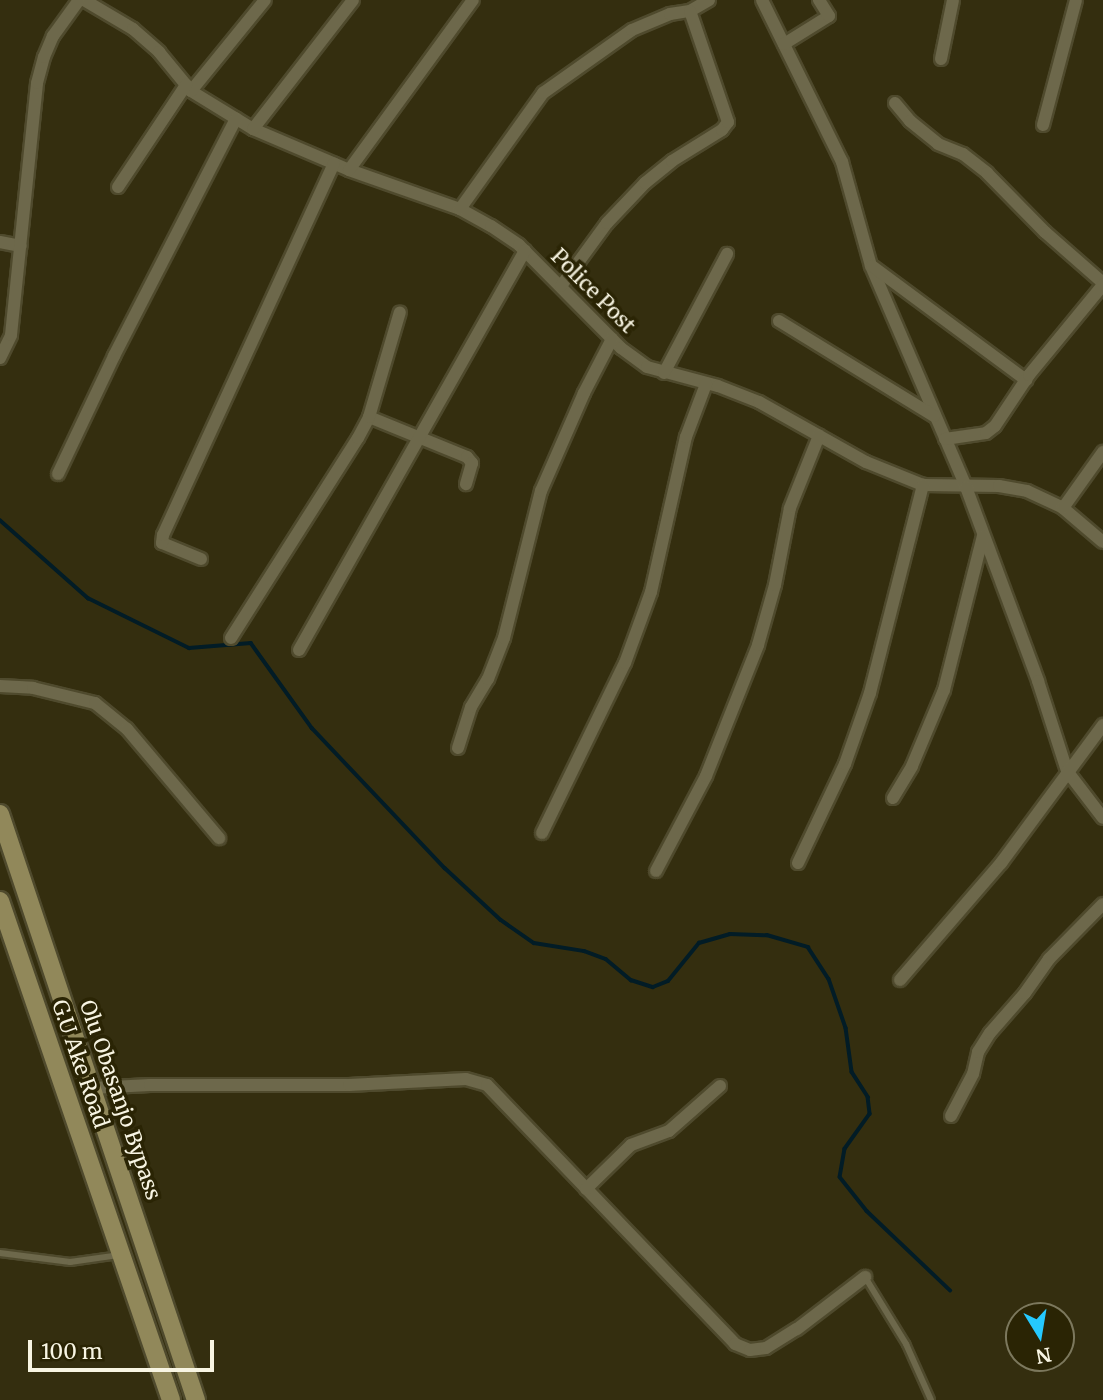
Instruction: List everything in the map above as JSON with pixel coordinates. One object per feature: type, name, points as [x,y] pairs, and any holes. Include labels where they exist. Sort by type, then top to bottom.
[{"type":"main road","name":"Olu Obasanjo Bypass","points":[[0,814],[197,1400]]},
{"type":"main road","name":"G.U Ake Road","points":[[0,901],[171,1400]]},
{"type":"street","name":"Police Post","points":[[82,0],[133,29],[159,52],[189,88],[253,129],[349,170],[460,209],[525,251],[612,339],[647,367],[759,402],[866,462],[923,485],[999,486],[1027,491],[1063,508],[1103,542]]},
{"type":"street","points":[[0,358],[10,335],[37,83],[53,36],[82,0]]},
{"type":"street","points":[[118,187],[189,88],[265,0]]},
{"type":"street","points":[[253,129],[353,0]]},
{"type":"street","points":[[349,170],[473,0]]},
{"type":"street","points":[[460,209],[543,93],[632,30],[670,14],[690,11],[709,0]]},
{"type":"street","points":[[762,0],[842,162],[871,266],[966,487],[1043,693],[1067,771],[1103,818]]},
{"type":"street","points":[[784,44],[829,16],[819,0]]},
{"type":"street","points":[[941,60],[953,0]]},
{"type":"street","points":[[1043,125],[1076,0]]},
{"type":"street","points":[[561,286],[607,223],[645,183],[672,161],[722,131],[728,122],[690,11]]},
{"type":"street","points":[[895,103],[910,121],[938,144],[963,154],[987,173],[1045,232],[1103,284],[986,433],[944,439]]},
{"type":"street","points":[[58,474],[114,356],[236,119]]},
{"type":"street","points":[[201,559],[162,543],[163,535],[334,163]]},
{"type":"street","points":[[0,242],[21,246]]},
{"type":"street","points":[[299,650],[525,251]]},
{"type":"street","points":[[664,373],[727,254]]},
{"type":"street","points":[[871,266],[1026,380]]},
{"type":"street","points":[[231,638],[306,525],[369,417],[400,312]]},
{"type":"street","points":[[779,321],[935,416]]},
{"type":"street","points":[[458,748],[471,707],[488,679],[504,638],[541,491],[579,404],[612,339]]},
{"type":"street","points":[[542,833],[625,663],[651,592],[686,437],[706,384]]},
{"type":"street","points":[[369,417],[467,457],[472,463],[466,484]]},
{"type":"street","points":[[656,872],[706,776],[758,645],[790,508],[819,436]]},
{"type":"street","points":[[1063,508],[1103,452]]},
{"type":"street","points":[[799,863],[845,764],[870,693],[923,485]]},
{"type":"street","points":[[893,798],[912,765],[944,690],[983,536]]},
{"type":"street","points":[[0,686],[33,688],[95,703],[127,729],[219,838]]},
{"type":"street","points":[[900,980],[1001,863],[1103,725]]},
{"type":"street","points":[[951,1116],[973,1073],[978,1052],[990,1033],[1025,993],[1049,959],[1103,904]]},
{"type":"street","points":[[92,1088],[150,1085],[349,1085],[466,1079],[487,1085],[735,1344],[750,1350],[766,1348],[797,1329],[865,1277]]},
{"type":"street","points":[[586,1189],[631,1144],[669,1131],[720,1086]]},
{"type":"lane","points":[[0,1253],[70,1262],[121,1254]]},
{"type":"lane","points":[[865,1277],[906,1344],[931,1400]]},
{"type":"waterway","points":[[0,520],[88,598],[189,648],[251,643],[312,728],[445,868],[501,920],[534,943],[584,951],[606,959],[631,980],[653,987],[668,981],[699,943],[730,934],[767,935],[808,947],[829,979],[846,1028],[852,1072],[868,1097],[870,1114],[845,1149],[840,1177],[867,1211],[950,1290]]}]
